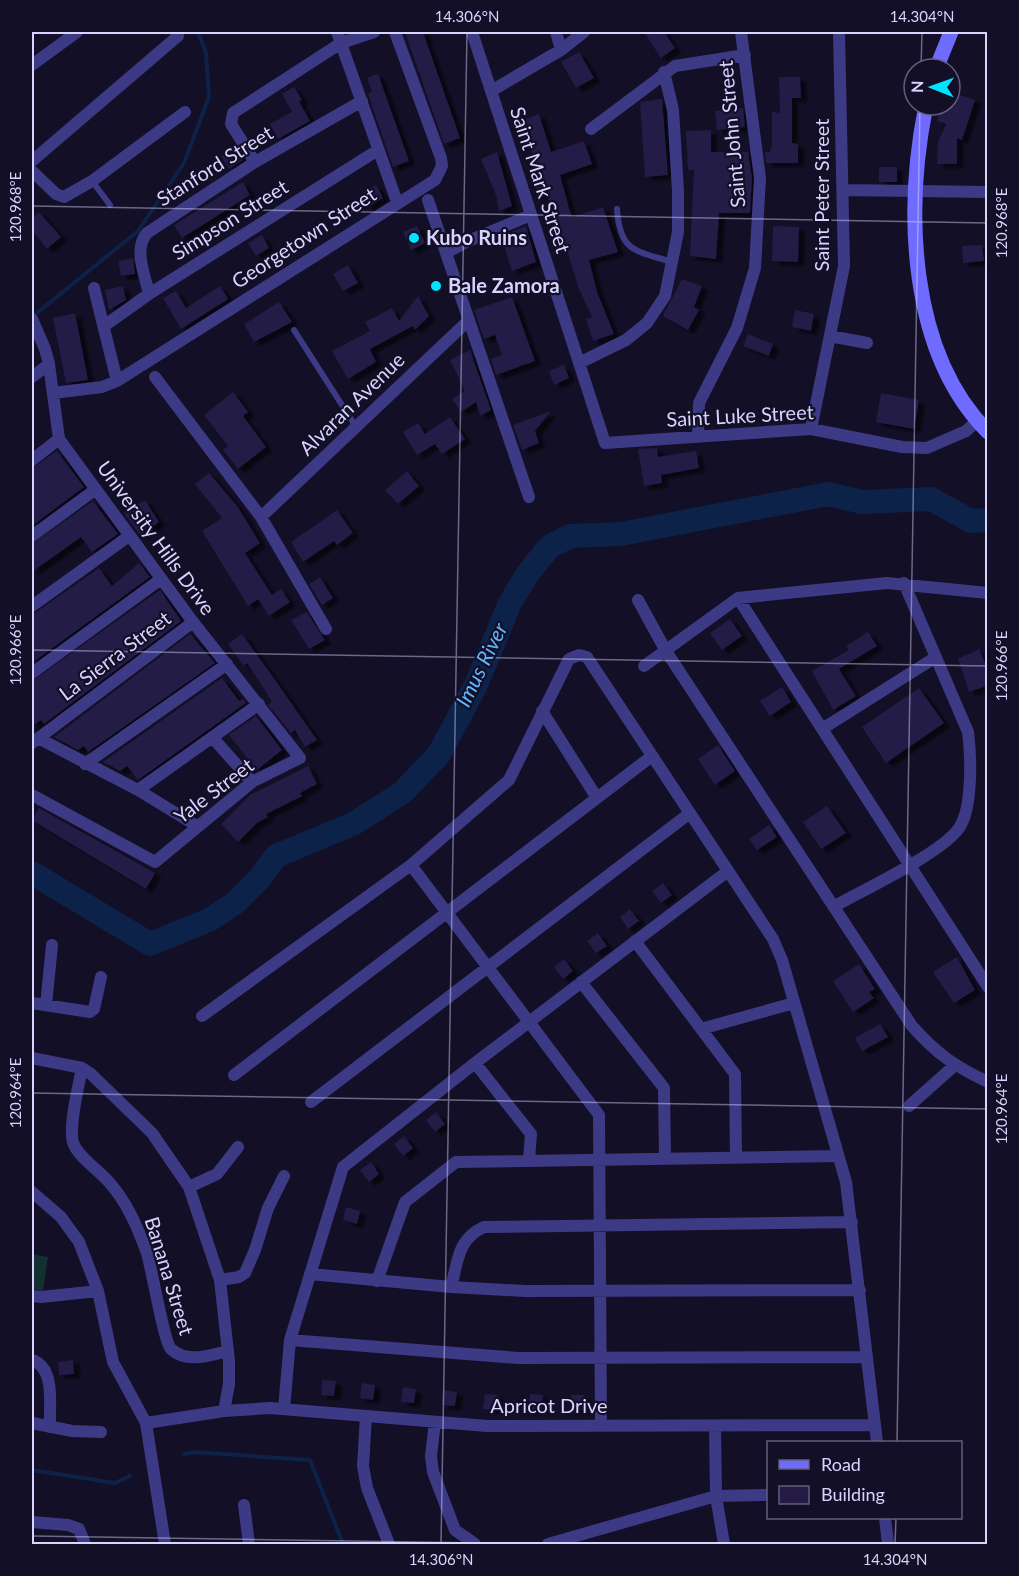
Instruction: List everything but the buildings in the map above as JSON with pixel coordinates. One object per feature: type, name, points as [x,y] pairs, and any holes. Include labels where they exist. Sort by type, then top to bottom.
[{"type":"street","points":[[32,65],[77,32]]},
{"type":"street","points":[[255,162],[231,124],[233,113],[339,37],[374,32]]},
{"type":"street","name":"Georgetown Street","points":[[53,393],[102,387],[117,381],[435,180],[442,166],[395,32]]},
{"type":"street","name":"Saint Mark Street","points":[[472,32],[605,443]]},
{"type":"street","points":[[556,32],[561,50]]},
{"type":"street","points":[[491,91],[561,50],[584,32]]},
{"type":"street","name":"Saint John Street","points":[[698,436],[699,403],[737,328],[755,268],[760,178],[741,32]]},
{"type":"street","name":"Saint Peter Street","points":[[811,429],[844,266],[839,32]]},
{"type":"street","points":[[941,57],[951,32]]},
{"type":"street","points":[[32,161],[178,36]]},
{"type":"street","points":[[339,37],[397,202]]},
{"type":"street","points":[[591,129],[664,72],[675,66],[745,55]]},
{"type":"street","points":[[579,363],[626,340],[647,323],[665,296],[678,232],[678,190],[673,110],[664,72]]},
{"type":"street","name":"Stanford Street","points":[[149,294],[139,250],[140,240],[147,233],[255,162],[362,101]]},
{"type":"street","points":[[32,171],[60,197],[64,197],[92,181],[185,112]]},
{"type":"street","points":[[924,117],[918,146],[916,192],[918,256],[931,334],[941,363],[957,394],[982,427]]},
{"type":"street","name":"Simpson Street","points":[[104,326],[149,294],[378,150]]},
{"type":"street","points":[[843,190],[987,192]]},
{"type":"street","points":[[429,200],[529,497]]},
{"type":"street","points":[[446,253],[468,241],[531,215]]},
{"type":"street","points":[[94,288],[117,381]]},
{"type":"street","name":"University Hills Drive","points":[[32,319],[49,364],[60,439],[193,622],[300,758]]},
{"type":"street","name":"Alvaran Avenue","points":[[261,517],[469,320]]},
{"type":"street","points":[[830,336],[867,343]]},
{"type":"street","points":[[32,377],[49,364]]},
{"type":"street","points":[[155,377],[261,517],[326,629]]},
{"type":"street","name":"Saint Luke Street","points":[[605,443],[811,429],[902,447],[927,448],[966,431],[982,427]]},
{"type":"street","points":[[32,460],[60,439]]},
{"type":"street","points":[[32,536],[96,489]]},
{"type":"street","points":[[32,606],[129,536]]},
{"type":"street","points":[[32,673],[161,579]]},
{"type":"street","points":[[644,666],[738,598],[904,583],[987,593]]},
{"type":"street","points":[[835,906],[946,843],[961,826],[965,810],[971,753],[968,732],[904,583]]},
{"type":"street","points":[[738,598],[987,987]]},
{"type":"street","points":[[638,600],[666,651],[912,1026],[936,1053],[954,1066],[987,1082]]},
{"type":"street","name":"La Sierra Street","points":[[35,741],[193,622]]},
{"type":"street","points":[[202,1016],[411,865],[509,780],[568,659],[579,655],[587,657],[773,939],[782,960],[846,1182],[877,1441]]},
{"type":"street","points":[[822,729],[936,657]]},
{"type":"street","points":[[85,764],[227,664]]},
{"type":"street","points":[[138,790],[259,704]]},
{"type":"street","points":[[542,711],[597,798]]},
{"type":"street","points":[[212,737],[252,782]]},
{"type":"street","points":[[35,741],[138,790],[197,826]]},
{"type":"street","points":[[234,1075],[652,756]]},
{"type":"street","name":"Yale Street","points":[[32,795],[155,862],[252,782],[300,758]]},
{"type":"street","points":[[311,1102],[690,813]]},
{"type":"street","points":[[411,865],[599,1115],[602,1292],[601,1426]]},
{"type":"street","points":[[284,1409],[290,1340],[343,1167],[528,1022],[728,871]]},
{"type":"street","points":[[634,941],[735,1074],[736,1158]]},
{"type":"street","points":[[46,1005],[52,945]]},
{"type":"street","points":[[32,1003],[84,1012],[94,1009],[101,977]]},
{"type":"street","points":[[581,982],[664,1088],[665,1158]]},
{"type":"street","points":[[701,1029],[794,1003]]},
{"type":"street","points":[[32,1058],[82,1068],[152,1133],[189,1187],[220,1280],[228,1351],[229,1384],[224,1411]]},
{"type":"street","points":[[475,1063],[531,1134],[529,1160]]},
{"type":"street","points":[[909,1106],[954,1066]]},
{"type":"street","name":"Banana Street","points":[[82,1068],[72,1130],[74,1145],[124,1202],[137,1227],[147,1255],[159,1300],[165,1338],[170,1348],[188,1358],[228,1351]]},
{"type":"street","points":[[189,1187],[217,1174],[238,1147]]},
{"type":"street","points":[[377,1281],[405,1202],[456,1162],[467,1160],[838,1156]]},
{"type":"street","points":[[220,1280],[239,1277],[245,1273],[268,1208],[284,1176]]},
{"type":"street","points":[[32,1192],[61,1217],[79,1242],[98,1291],[113,1362],[146,1423],[165,1545]]},
{"type":"street","points":[[451,1287],[464,1241],[471,1233],[484,1227],[852,1222]]},
{"type":"street","points":[[310,1274],[451,1287],[602,1292],[860,1290]]},
{"type":"street","points":[[32,1296],[98,1291]]},
{"type":"street","points":[[290,1340],[498,1357],[867,1357]]},
{"type":"street","points":[[32,1360],[41,1363],[47,1372],[50,1427]]},
{"type":"street","name":"Apricot Drive","points":[[146,1423],[224,1411],[284,1409],[488,1426],[875,1425]]},
{"type":"street","points":[[366,1416],[363,1466],[367,1488],[389,1545]]},
{"type":"street","points":[[435,1422],[431,1456],[433,1472],[455,1530],[474,1545]]},
{"type":"street","points":[[32,1423],[72,1431],[101,1432]]},
{"type":"street","points":[[715,1426],[716,1496],[724,1545]]},
{"type":"street","points":[[548,1545],[716,1496],[767,1495]]},
{"type":"street","points":[[244,1505],[249,1545]]},
{"type":"street","points":[[885,1519],[888,1545]]},
{"type":"street","points":[[32,1522],[68,1525],[79,1529],[85,1545]]},
{"type":"lane","points":[[92,181],[110,205]]},
{"type":"lane","points":[[617,209],[619,235],[625,242],[650,255],[672,262]]},
{"type":"lane","points":[[294,330],[356,427]]},
{"type":"green space","points":[[32,1254],[48,1257],[43,1291],[32,1289]]},
{"type":"waterway","points":[[32,317],[138,231],[184,163],[209,97],[206,53],[198,32]]},
{"type":"waterway","name":"Imus River","points":[[32,873],[150,944],[209,920],[235,903],[260,878],[276,856],[353,824],[403,792],[439,754],[476,685],[509,605],[526,576],[549,547],[570,536],[621,534],[828,494],[862,502],[931,499],[971,521],[988,520]]},
{"type":"waterway","points":[[184,1454],[194,1452],[310,1460],[343,1544]]},
{"type":"waterway","points":[[32,1470],[115,1483],[130,1476]]},
{"type":"place","name":"Kubo Ruins","points":[[414,238]]},
{"type":"place","name":"Bale Zamora","points":[[436,286]]}]
